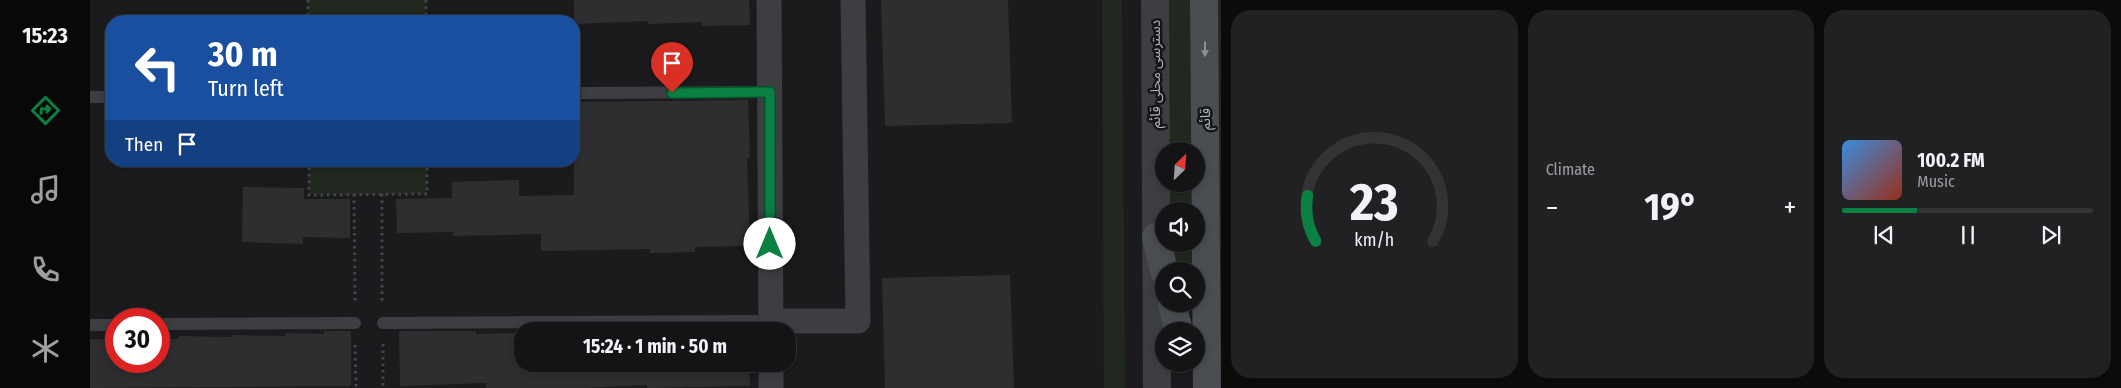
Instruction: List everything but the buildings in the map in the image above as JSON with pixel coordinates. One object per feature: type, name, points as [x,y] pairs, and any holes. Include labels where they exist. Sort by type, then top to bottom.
[{"type":"main road","name":"قائم","points":[[1204,0],[1206,388]]},
{"type":"main road","points":[[1189,372],[1193,388]]},
{"type":"street","points":[[769,0],[771,322]]},
{"type":"street","points":[[796,325],[858,321],[853,0]]},
{"type":"street","name":"دسترسی محلی قائم","points":[[1155,0],[1156,202]]},
{"type":"street","name":"دسترسی محلی قائم","points":[[1156,252],[1157,388]]},
{"type":"street","points":[[771,372],[771,388]]},
{"type":"lane","points":[[580,93],[770,92]]},
{"type":"lane","points":[[90,97],[105,97]]},
{"type":"lane","points":[[170,324],[355,323]]},
{"type":"lane","points":[[383,323],[514,324]]},
{"type":"lane","points":[[90,325],[105,325]]},
{"type":"path","points":[[308,0],[308,15]]},
{"type":"path","points":[[426,0],[426,15]]},
{"type":"path","points":[[309,167],[309,195],[427,194],[427,167]]},
{"type":"path","points":[[354,194],[356,388]]},
{"type":"path","points":[[382,194],[383,388]]},
{"type":"shaded area","points":[[308,0],[426,0],[426,15],[308,15]]},
{"type":"shaded area","points":[[1102,0],[1122,0],[1125,388],[1104,388]]},
{"type":"shaded area","points":[[1163,0],[1190,0],[1191,142],[1164,142]]},
{"type":"shaded area","points":[[1215,0],[1221,0],[1221,388],[1218,388]]},
{"type":"shaded area","points":[[309,167],[427,167],[427,194],[309,195]]},
{"type":"shaded area","points":[[1164,192],[1191,192],[1191,202],[1164,202]]},
{"type":"shaded area","points":[[1168,252],[1192,252],[1192,262],[1172,262]]},
{"type":"route","points":[[672,93],[770,92],[770,244]]}]
